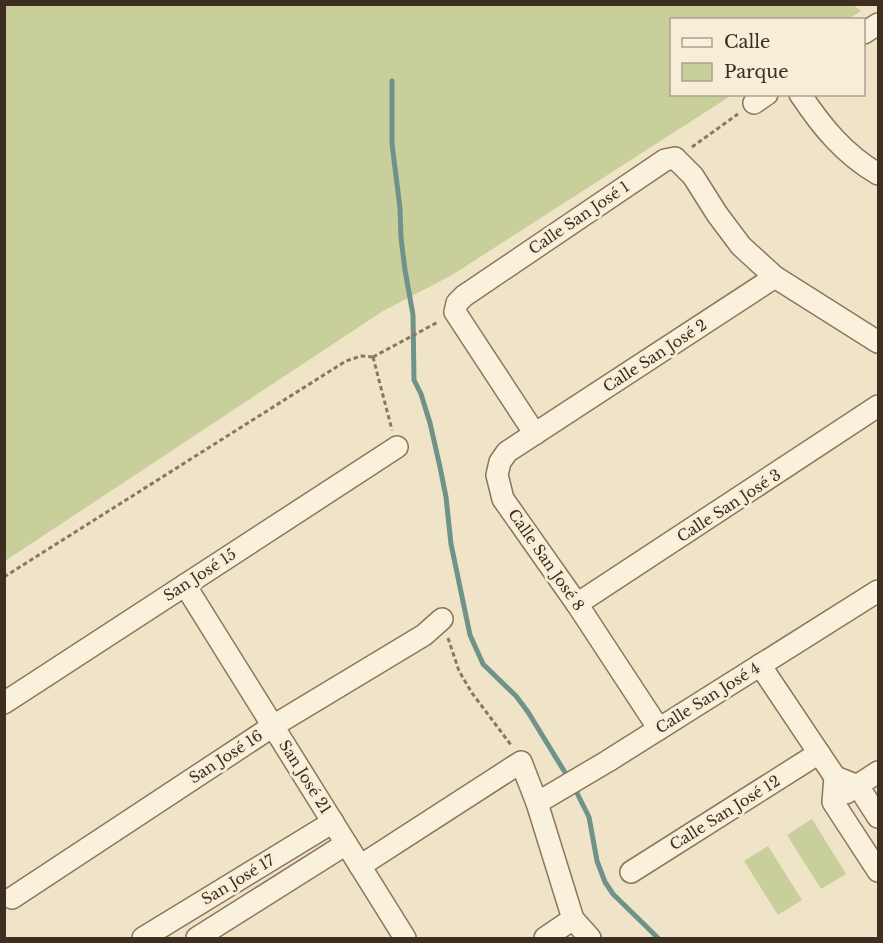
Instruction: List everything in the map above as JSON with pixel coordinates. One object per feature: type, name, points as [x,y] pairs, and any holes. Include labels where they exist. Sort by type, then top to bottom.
[{"type":"street","points":[[865,32],[879,24]]},
{"type":"street","points":[[801,96],[840,147],[879,174]]},
{"type":"street","points":[[675,158],[693,176],[741,246],[775,277],[879,342]]},
{"type":"street","name":"Calle San José 1","points":[[535,434],[455,312],[457,303],[658,164],[675,158]]},
{"type":"street","name":"Calle San José 2","points":[[535,434],[775,277]]},
{"type":"street","name":"Calle San José 3","points":[[577,604],[879,406]]},
{"type":"street","name":"Calle San José 8","points":[[535,434],[507,452],[500,462],[497,475],[503,499],[577,604],[659,729]]},
{"type":"street","name":"San José 15","points":[[4,703],[396,447]]},
{"type":"street","name":"San José 21","points":[[186,585],[404,938]]},
{"type":"street","name":"Calle San José 4","points":[[537,803],[879,591]]},
{"type":"street","name":"San José 16","points":[[12,898],[273,726],[424,635],[442,619]]},
{"type":"street","points":[[760,665],[835,777],[858,786],[879,817]]},
{"type":"street","name":"Calle San José 12","points":[[631,872],[819,753]]},
{"type":"street","points":[[360,866],[521,762],[537,803],[573,919],[590,939]]},
{"type":"street","points":[[833,802],[879,772]]},
{"type":"street","points":[[835,777],[833,802],[879,871]]},
{"type":"street","name":"San José 17","points":[[142,939],[333,822]]},
{"type":"street","name":"San José 17","points":[[197,939],[346,844]]},
{"type":"street","points":[[544,939],[573,919]]},
{"type":"path","points":[[675,158],[760,99]]},
{"type":"path","points":[[4,577],[346,361],[361,356],[373,357],[427,328]]},
{"type":"path","points":[[373,357],[396,447]]},
{"type":"path","points":[[442,619],[459,671],[472,693],[507,737],[521,762]]},
{"type":"green space","points":[[5,5],[854,5],[861,11],[850,18],[670,18],[670,96],[730,96],[452,275],[383,311],[5,561]]},
{"type":"green space","points":[[812,819],[846,874],[821,889],[787,835]]},
{"type":"green space","points":[[768,846],[802,900],[778,915],[744,861]]},
{"type":"waterway","points":[[392,81],[392,144],[400,208],[401,238],[413,315],[414,380],[430,423],[440,467],[451,544],[470,635],[483,664],[516,696],[528,712],[569,779]]},
{"type":"waterway","points":[[574,787],[589,817],[597,861],[605,882],[613,894],[658,938]]}]
